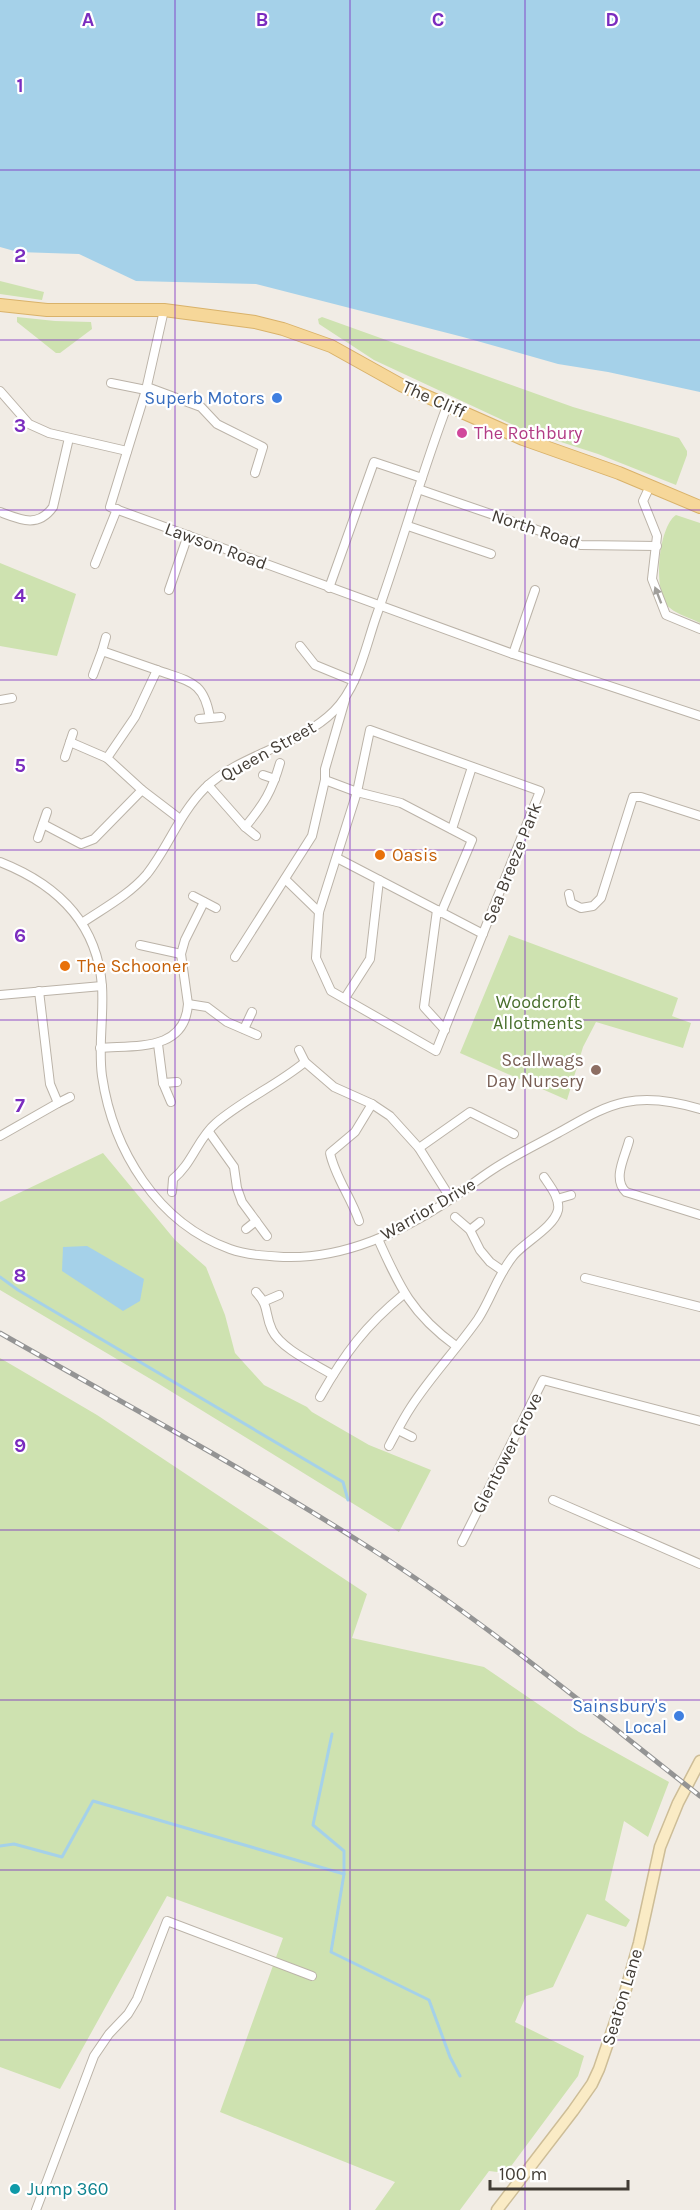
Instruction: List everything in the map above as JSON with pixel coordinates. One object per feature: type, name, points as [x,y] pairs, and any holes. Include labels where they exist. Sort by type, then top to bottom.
[{"type":"main road","name":"The Cliff","points":[[0,305],[48,310],[164,310],[255,322],[309,337],[447,406],[523,439],[592,463],[700,507]]},
{"type":"main road","name":"Seaton Lane","points":[[497,2210],[573,2111],[592,2084],[599,2069],[624,1996],[639,1942],[660,1847],[678,1803],[700,1761]]},
{"type":"street","points":[[95,564],[117,509],[110,507],[147,388],[164,310]]},
{"type":"street","points":[[111,382],[147,388],[201,407],[217,424],[263,447],[255,473]]},
{"type":"street","points":[[0,391],[29,424],[48,433],[127,452]]},
{"type":"street","name":"Queen Street","points":[[82,923],[128,893],[146,874],[193,800],[208,785],[230,770],[318,725],[347,696],[408,526],[418,489],[447,406]]},
{"type":"street","points":[[0,512],[26,521],[47,515],[53,507],[69,438]]},
{"type":"street","points":[[329,588],[374,462],[422,478]]},
{"type":"street","points":[[650,486],[643,501],[657,536],[652,579],[666,615],[700,629]]},
{"type":"street","name":"North Road","points":[[418,489],[580,545],[657,546]]},
{"type":"street","name":"Lawson Road","points":[[117,509],[513,654],[700,716]]},
{"type":"street","points":[[408,526],[491,554]]},
{"type":"street","points":[[169,590],[188,535]]},
{"type":"street","points":[[513,654],[535,590]]},
{"type":"street","points":[[93,675],[106,637]]},
{"type":"street","points":[[300,646],[315,665],[354,681]]},
{"type":"street","points":[[102,651],[187,681],[200,689],[207,702],[210,718]]},
{"type":"street","points":[[106,758],[135,717],[157,670]]},
{"type":"street","points":[[235,957],[312,836],[325,780],[325,769],[347,696]]},
{"type":"street","points":[[0,700],[12,698]]},
{"type":"street","points":[[199,719],[221,717]]},
{"type":"street","name":"Sea Breeze Park","points":[[370,730],[472,767],[540,791],[436,1051],[331,991],[316,958],[319,912],[357,792],[370,730]]},
{"type":"street","points":[[65,757],[73,733]]},
{"type":"street","points":[[70,742],[106,758],[180,819]]},
{"type":"street","points":[[245,826],[265,803],[280,763]]},
{"type":"street","points":[[452,829],[472,767]]},
{"type":"street","points":[[263,776],[275,779]]},
{"type":"street","points":[[325,780],[357,792],[401,803],[472,840],[439,911],[424,1007],[445,1030]]},
{"type":"street","points":[[208,785],[256,836]]},
{"type":"street","points":[[43,824],[81,844],[86,843],[94,839],[142,790]]},
{"type":"street","points":[[569,894],[571,903],[581,909],[593,906],[601,898],[633,797],[641,796],[700,816]]},
{"type":"street","points":[[38,838],[47,812]]},
{"type":"street","name":"Sea Breeze Park","points":[[337,858],[483,934]]},
{"type":"street","name":"Warrior Drive","points":[[0,862],[26,872],[50,888],[82,923],[92,944],[99,965],[102,986],[100,1048],[107,1101],[127,1155],[159,1202],[204,1239],[232,1250],[263,1256],[301,1258],[354,1247],[399,1230],[512,1158],[602,1109],[627,1102],[655,1100],[700,1109]]},
{"type":"street","points":[[285,879],[319,912]]},
{"type":"street","points":[[345,998],[370,959],[379,880]]},
{"type":"street","points":[[193,896],[216,908]]},
{"type":"street","points":[[100,1048],[158,1044],[171,1038],[182,1026],[188,1012],[188,1004],[181,954],[185,940],[204,902]]},
{"type":"street","points":[[140,945],[181,954]]},
{"type":"street","points":[[0,995],[102,986]]},
{"type":"street","points":[[39,991],[50,1084],[58,1103]]},
{"type":"street","points":[[188,1004],[207,1006],[227,1022],[257,1035]]},
{"type":"street","points":[[244,1029],[252,1012]]},
{"type":"street","points":[[158,1044],[163,1083],[171,1102]]},
{"type":"street","points":[[299,1050],[305,1062],[334,1087],[372,1104],[390,1116],[419,1148],[451,1199]]},
{"type":"street","points":[[172,1192],[173,1179],[181,1172],[215,1124],[289,1076],[305,1062]]},
{"type":"street","points":[[163,1083],[177,1082]]},
{"type":"street","points":[[0,1136],[70,1097]]},
{"type":"street","points":[[359,1221],[354,1205],[333,1168],[330,1153],[355,1132],[372,1104]]},
{"type":"street","points":[[419,1148],[470,1112],[514,1134]]},
{"type":"street","points":[[209,1132],[234,1167],[242,1202],[267,1236]]},
{"type":"street","points":[[629,1141],[619,1176],[620,1186],[626,1192],[700,1215]]},
{"type":"street","points":[[389,1446],[411,1407],[484,1310],[503,1271],[528,1241],[548,1227],[555,1217],[558,1209],[557,1199],[544,1177]]},
{"type":"street","points":[[557,1199],[571,1195]]},
{"type":"street","points":[[455,1217],[470,1230],[480,1250],[490,1262],[503,1271]]},
{"type":"street","points":[[246,1229],[256,1221]]},
{"type":"street","points":[[470,1230],[480,1222]]},
{"type":"street","points":[[378,1239],[404,1293],[424,1321],[456,1346]]},
{"type":"street","points":[[585,1278],[700,1307]]},
{"type":"street","points":[[256,1292],[265,1301],[273,1333],[298,1354],[333,1375]]},
{"type":"street","points":[[320,1397],[354,1342],[378,1315],[404,1293]]},
{"type":"street","points":[[265,1301],[279,1295]]},
{"type":"street","name":"Glentower Grove","points":[[462,1542],[543,1380],[700,1420]]},
{"type":"street","points":[[398,1430],[412,1437]]},
{"type":"street","points":[[553,1500],[700,1564]]},
{"type":"street","points":[[36,2210],[94,2056],[109,2034],[128,2014],[137,1999],[167,1921],[312,1976]]},
{"type":"green space","points":[[0,281],[44,292],[42,300],[0,294]]},
{"type":"green space","points":[[17,317],[91,322],[92,329],[60,353],[56,353],[17,322]]},
{"type":"green space","points":[[322,317],[573,407],[679,438],[687,455],[676,485],[598,454],[524,430],[374,360],[319,324],[318,319]]},
{"type":"green space","points":[[676,515],[700,523],[700,623],[670,608],[664,600],[661,589],[659,576],[661,546],[670,522]]},
{"type":"green space","points":[[0,563],[76,594],[57,656],[0,646]]},
{"type":"green space","name":"Woodcroft Allotments","points":[[509,935],[678,998],[672,1016],[691,1023],[683,1048],[596,1022],[583,1047],[567,1100],[460,1053]]},
{"type":"green space","points":[[103,1153],[175,1240],[206,1267],[225,1315],[235,1353],[264,1385],[307,1407],[369,1445],[431,1470],[399,1532],[159,1384],[0,1290],[0,1202]]},
{"type":"green space","points":[[0,1358],[97,1415],[367,1594],[352,1638],[484,1667],[579,1732],[669,1782],[648,1837],[624,1821],[605,1900],[630,1920],[626,1927],[587,1914],[553,1987],[526,1996],[515,2022],[584,2056],[578,2076],[506,2173],[489,2171],[460,2210],[375,2210],[395,2182],[220,2112],[283,1938],[167,1896],[60,2089],[0,2067]]},
{"type":"water","points":[[0,0],[700,0],[700,392],[608,372],[558,364],[256,284],[136,281],[79,254],[18,252],[0,247]]},
{"type":"water","points":[[87,1246],[144,1279],[140,1301],[123,1311],[62,1271],[63,1247]]},
{"type":"waterway","points":[[0,1277],[18,1290],[343,1482],[348,1500]]},
{"type":"waterway","points":[[0,1846],[14,1844],[62,1857],[93,1801],[344,1874],[344,1851],[313,1825],[332,1734]]},
{"type":"waterway","points":[[344,1874],[331,1952],[429,2000],[450,2057],[460,2076]]},
{"type":"railway","points":[[0,1333],[235,1466],[416,1578],[499,1638],[700,1796]]},
{"type":"place","name":"Superb Motors","points":[[277,398]]},
{"type":"place","name":"The Rothbury","points":[[462,433]]},
{"type":"place","name":"Oasis","points":[[380,855]]},
{"type":"place","name":"The Schooner","points":[[65,966]]},
{"type":"place","name":"Scallwags Day Nursery","points":[[596,1070]]},
{"type":"place","name":"Sainsbury's Local","points":[[679,1716]]},
{"type":"place","name":"Jump 360","points":[[15,2189]]}]
